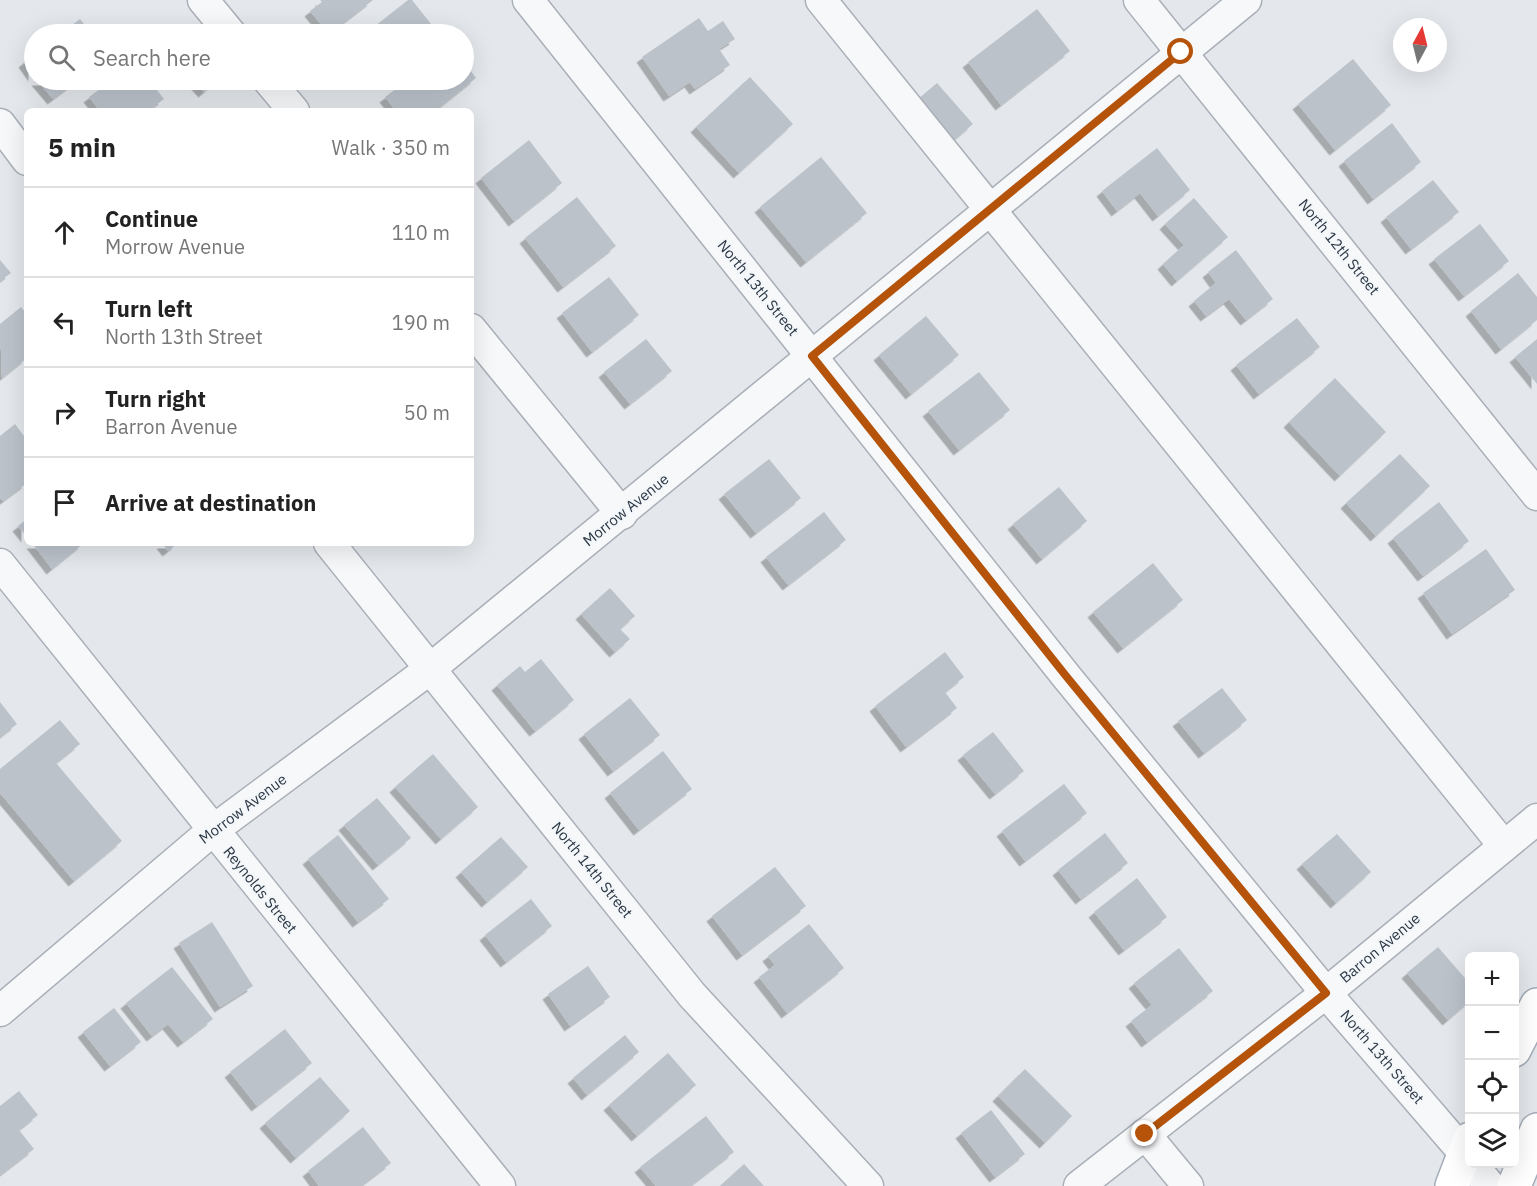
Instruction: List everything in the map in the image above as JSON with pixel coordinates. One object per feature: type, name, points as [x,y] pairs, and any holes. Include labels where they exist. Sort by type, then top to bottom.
[{"type":"main road","points":[[1519,1042],[1537,1005]]},
{"type":"main road","points":[[1514,1186],[1537,1130]]},
{"type":"main road","points":[[1452,1186],[1465,1161]]},
{"type":"street","points":[[203,0],[223,24]]},
{"type":"street","name":"North 13th Street","points":[[528,0],[1066,676],[1326,993],[1465,1149]]},
{"type":"street","points":[[821,0],[1504,846]]},
{"type":"street","name":"North 12th Street","points":[[1139,0],[1537,495]]},
{"type":"street","name":"Morrow Avenue","points":[[1,1006],[212,831],[430,669],[622,514],[1246,0]]},
{"type":"street","points":[[276,90],[291,108]]},
{"type":"street","points":[[0,124],[24,156]]},
{"type":"street","points":[[474,333],[622,514]]},
{"type":"street","name":"North 14th Street","points":[[331,546],[692,995],[868,1186]]},
{"type":"street","name":"Reynolds Street","points":[[0,564],[212,831],[500,1186]]},
{"type":"street","name":"Barron Avenue","points":[[1079,1186],[1326,993],[1537,819]]},
{"type":"street","points":[[1145,1134],[1188,1186]]},
{"type":"street","name":"North 13th Street","points":[[1479,1168],[1490,1186]]},
{"type":"building","points":[[320,0],[373,0],[342,24],[321,24],[310,11],[322,2]]},
{"type":"building","points":[[408,0],[412,0],[431,24],[378,24]]},
{"type":"building","points":[[1037,9],[1070,51],[1001,105],[968,62]]},
{"type":"building","points":[[699,18],[708,31],[723,21],[735,39],[719,49],[730,65],[695,89],[690,82],[669,96],[642,57]]},
{"type":"building","points":[[80,19],[84,24],[73,24]]},
{"type":"building","points":[[1353,59],[1391,105],[1335,150],[1298,104]]},
{"type":"building","points":[[750,77],[793,124],[739,173],[696,127]]},
{"type":"building","points":[[937,83],[973,124],[953,141],[917,100]]},
{"type":"building","points":[[45,90],[65,90],[53,99]]},
{"type":"building","points":[[98,90],[157,90],[164,99],[152,108],[98,108],[89,97]]},
{"type":"building","points":[[394,90],[461,90],[439,108],[394,108],[385,97]]},
{"type":"building","points":[[1392,123],[1421,162],[1373,199],[1344,161]]},
{"type":"building","points":[[529,140],[562,183],[514,221],[481,178]]},
{"type":"building","points":[[1157,148],[1190,190],[1158,216],[1140,193],[1117,211],[1102,191]]},
{"type":"building","points":[[821,157],[867,213],[806,262],[760,207]]},
{"type":"building","points":[[1433,180],[1459,212],[1411,249],[1386,217]]},
{"type":"building","points":[[577,197],[616,246],[563,287],[525,238]]},
{"type":"building","points":[[1194,198],[1228,237],[1177,281],[1163,264],[1184,245],[1165,224]]},
{"type":"building","points":[[1480,224],[1509,261],[1464,296],[1434,259]]},
{"type":"building","points":[[1236,250],[1273,299],[1246,320],[1229,299],[1206,316],[1194,301],[1216,283],[1208,272]]},
{"type":"building","points":[[0,260],[11,273],[0,281]]},
{"type":"building","points":[[1518,273],[1537,297],[1537,320],[1501,349],[1471,311]]},
{"type":"building","points":[[609,277],[639,315],[592,352],[562,313]]},
{"type":"building","points":[[21,307],[24,310],[24,360],[2,378],[0,324]]},
{"type":"building","points":[[926,316],[959,355],[911,394],[879,355]]},
{"type":"building","points":[[1297,318],[1320,347],[1259,394],[1236,365]]},
{"type":"building","points":[[646,339],[672,371],[630,404],[604,372]]},
{"type":"building","points":[[1537,339],[1537,384],[1515,357]]},
{"type":"building","points":[[979,372],[1010,410],[959,450],[928,411]]},
{"type":"building","points":[[1335,378],[1386,432],[1340,476],[1289,422]]},
{"type":"building","points":[[15,424],[24,436],[24,485],[3,501],[0,498],[0,436]]},
{"type":"building","points":[[1400,454],[1430,486],[1376,536],[1346,503]]},
{"type":"building","points":[[769,459],[801,498],[756,533],[724,494]]},
{"type":"building","points":[[1059,487],[1087,521],[1042,559],[1013,524]]},
{"type":"building","points":[[1439,502],[1469,541],[1423,576],[1393,538]]},
{"type":"building","points":[[824,512],[846,540],[788,585],[766,557]]},
{"type":"building","points":[[24,521],[24,533],[18,526]]},
{"type":"building","points":[[34,546],[80,546],[52,569]]},
{"type":"building","points":[[164,546],[174,546],[168,551]]},
{"type":"building","points":[[1486,549],[1515,590],[1452,634],[1423,593]]},
{"type":"building","points":[[1153,563],[1183,600],[1123,648],[1093,612]]},
{"type":"building","points":[[610,588],[635,616],[620,629],[630,639],[615,652],[581,614]]},
{"type":"building","points":[[945,652],[964,677],[945,692],[957,708],[906,747],[875,706]]},
{"type":"building","points":[[541,659],[574,700],[535,731],[497,685],[520,666],[525,672]]},
{"type":"building","points":[[1222,688],[1247,720],[1204,753],[1178,721]]},
{"type":"building","points":[[630,698],[660,735],[613,771],[584,734]]},
{"type":"building","points":[[0,702],[17,724],[0,737]]},
{"type":"building","points":[[60,720],[80,744],[56,763],[122,841],[74,881],[0,793],[0,769]]},
{"type":"building","points":[[993,732],[1024,771],[995,794],[963,755]]},
{"type":"building","points":[[663,751],[692,789],[639,830],[610,793]]},
{"type":"building","points":[[433,754],[478,807],[441,839],[395,787]]},
{"type":"building","points":[[1064,784],[1087,813],[1025,861],[1002,831]]},
{"type":"building","points":[[377,798],[411,838],[378,865],[344,825]]},
{"type":"building","points":[[1105,833],[1128,863],[1081,899],[1058,870]]},
{"type":"building","points":[[1337,834],[1371,872],[1336,903],[1302,864]]},
{"type":"building","points":[[338,835],[389,899],[358,922],[308,859]]},
{"type":"building","points":[[501,837],[528,867],[487,902],[461,872]]},
{"type":"building","points":[[775,867],[806,906],[742,955],[712,916]]},
{"type":"building","points":[[1137,878],[1167,917],[1124,950],[1094,912]]},
{"type":"building","points":[[531,899],[552,926],[506,962],[485,935]]},
{"type":"building","points":[[212,922],[253,986],[220,1007],[179,943]]},
{"type":"building","points":[[809,924],[844,968],[787,1013],[759,977],[775,965],[768,956]]},
{"type":"building","points":[[1438,947],[1465,978],[1465,1005],[1448,1020],[1407,973]]},
{"type":"building","points":[[1179,948],[1213,991],[1147,1042],[1131,1021],[1152,1005],[1134,983]]},
{"type":"building","points":[[588,966],[610,997],[570,1026],[548,994]]},
{"type":"building","points":[[172,967],[213,1019],[183,1042],[168,1024],[152,1036],[126,1003]]},
{"type":"building","points":[[114,1008],[141,1042],[110,1066],[83,1032]]},
{"type":"building","points":[[285,1029],[312,1063],[257,1106],[230,1072]]},
{"type":"building","points":[[625,1035],[639,1052],[587,1095],[573,1078]]},
{"type":"building","points":[[668,1053],[696,1085],[637,1136],[609,1105]]},
{"type":"building","points":[[1025,1069],[1072,1116],[1045,1143],[998,1096]]},
{"type":"building","points":[[320,1077],[350,1111],[296,1158],[265,1123]]},
{"type":"building","points":[[19,1091],[38,1115],[19,1130],[34,1149],[0,1175],[0,1106]]},
{"type":"building","points":[[991,1110],[1025,1154],[995,1177],[961,1133]]},
{"type":"building","points":[[706,1116],[734,1152],[690,1186],[656,1186],[640,1167]]},
{"type":"building","points":[[363,1127],[391,1163],[361,1186],[319,1186],[308,1171]]},
{"type":"building","points":[[744,1164],[764,1186],[720,1186]]},
{"type":"route","points":[[1145,1134],[1326,993],[1066,676],[812,356],[1181,52]]}]
